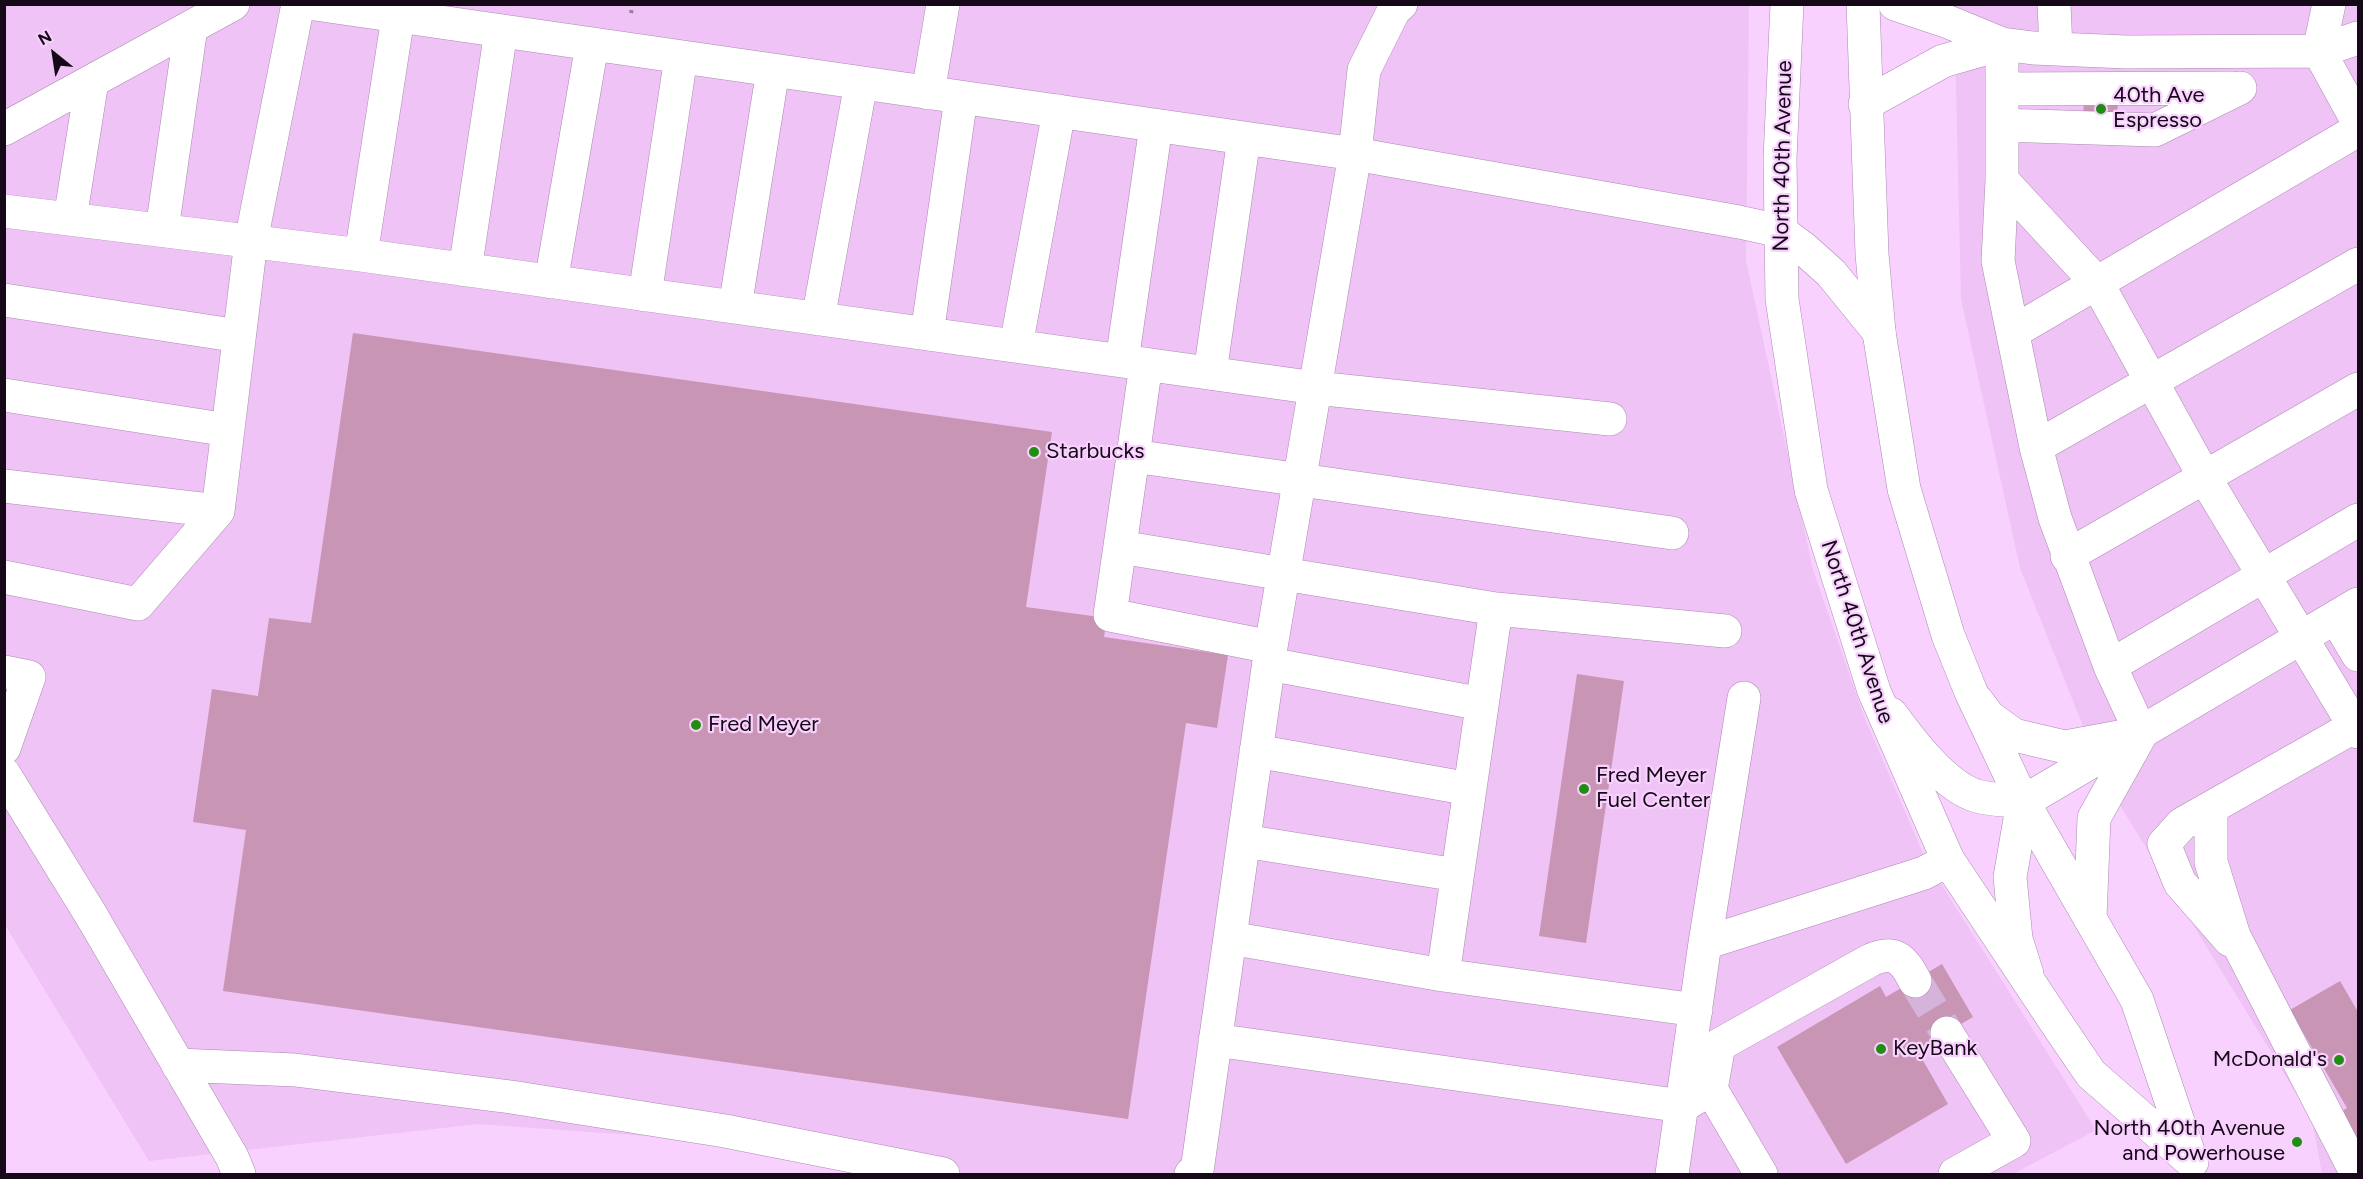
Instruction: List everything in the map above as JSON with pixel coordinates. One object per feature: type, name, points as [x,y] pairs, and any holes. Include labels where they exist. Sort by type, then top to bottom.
[{"type":"main road","points":[[4,129],[232,4]]},
{"type":"main road","points":[[4,577],[138,604],[218,511],[251,241],[298,4]]},
{"type":"main road","points":[[315,4],[1355,154],[1780,231],[1831,273],[1879,332]]},
{"type":"main road","points":[[928,93],[943,4]]},
{"type":"main road","points":[[1191,1174],[1197,1171],[1270,655],[1355,154],[1364,70],[1394,10],[1401,4]]},
{"type":"main road","name":"North 40th Avenue","points":[[1787,4],[1780,159],[1782,299],[1811,490],[1874,691],[1948,860],[2091,1074],[2196,1168]]},
{"type":"main road","name":"North 40th Avenue","points":[[1863,4],[1872,254],[1879,332],[1904,489],[1948,635],[1971,692],[2023,801],[2136,1000],[2196,1168]]},
{"type":"main road","points":[[1895,4],[1946,21],[2002,44],[2056,49],[2126,52],[2319,51],[2358,38]]},
{"type":"main road","points":[[2054,4],[2056,49]]},
{"type":"main road","points":[[2329,4],[2319,51],[2358,122]]},
{"type":"main road","points":[[361,255],[398,17]]},
{"type":"main road","points":[[162,230],[191,27]]},
{"type":"main road","points":[[465,270],[501,31]]},
{"type":"main road","points":[[1865,104],[1942,61],[2002,44]]},
{"type":"main road","points":[[2002,44],[2002,180],[1998,261],[2036,447],[2055,518],[2067,556],[2110,666],[2141,733]]},
{"type":"main road","points":[[551,282],[592,45]]},
{"type":"main road","points":[[645,295],[681,57]]},
{"type":"main road","points":[[735,307],[773,70]]},
{"type":"main road","points":[[70,219],[92,81]]},
{"type":"main road","points":[[818,319],[861,83]]},
{"type":"main road","points":[[2002,125],[2155,130],[2240,88],[2003,89]]},
{"type":"main road","points":[[927,334],[961,98]]},
{"type":"main road","points":[[1016,346],[1059,111]]},
{"type":"main road","points":[[1156,126],[1134,363],[1132,456],[1110,615],[1482,704]]},
{"type":"main road","points":[[2013,332],[2358,130]]},
{"type":"main road","points":[[1209,373],[1244,138]]},
{"type":"main road","points":[[2002,180],[2097,283],[2205,478],[2357,729],[2182,824],[2164,844],[2180,883],[2246,958]]},
{"type":"main road","points":[[4,210],[361,255],[1316,388],[1610,419]]},
{"type":"main road","points":[[2036,447],[2358,264]]},
{"type":"main road","points":[[4,300],[239,336]]},
{"type":"main road","points":[[2067,556],[2358,389]]},
{"type":"main road","points":[[4,396],[228,430]]},
{"type":"main road","points":[[1132,456],[1300,482],[1672,533]]},
{"type":"main road","points":[[4,486],[218,511]]},
{"type":"main road","points":[[2110,666],[2358,520]]},
{"type":"main road","points":[[1120,547],[1496,609],[1725,631]]},
{"type":"main road","points":[[1443,975],[1496,609]]},
{"type":"main road","points":[[1874,691],[1918,751],[1954,783],[1976,796],[2023,801],[2348,611],[2358,655]]},
{"type":"main road","points":[[4,672],[29,677],[4,748]]},
{"type":"main road","points":[[1971,692],[1989,717],[2014,735],[2065,747],[2141,733]]},
{"type":"main road","points":[[1672,1174],[1744,698]]},
{"type":"main road","points":[[2090,918],[2094,818],[2141,733]]},
{"type":"main road","points":[[1256,751],[1470,789]]},
{"type":"main road","points":[[4,774],[91,915],[232,1157],[239,1174]]},
{"type":"main road","points":[[2023,801],[2010,877],[2016,939],[2029,982]]},
{"type":"main road","points":[[2211,810],[2211,862],[2234,936],[2357,1174]]},
{"type":"main road","points":[[1244,841],[1457,875]]},
{"type":"main road","points":[[1705,944],[1924,873],[1948,860]]},
{"type":"main road","points":[[1230,938],[1443,975],[1696,1010]]},
{"type":"main road","points":[[1761,1174],[1711,1089],[1719,1045],[1882,955],[1897,957],[1905,963],[1915,981]]},
{"type":"main road","points":[[1947,1033],[2014,1141],[1955,1174]]},
{"type":"main road","points":[[1215,1040],[1682,1106],[1711,1089]]},
{"type":"main road","points":[[178,1065],[295,1070],[511,1097],[725,1131],[943,1174]]},
{"type":"shaded area","points":[[4,5],[1749,5],[1746,261],[1813,570],[1865,719],[1926,860],[2096,1130],[2013,1174],[890,1174],[715,1141],[478,1124],[149,1161],[5,925]]},
{"type":"shaded area","points":[[1954,5],[2358,5],[2358,1174],[2322,1174],[2312,1119],[2104,779],[2020,568],[1961,299]]},
{"type":"building","name":"40th Ave Espresso","points":[[2084,97],[2118,98],[2117,121],[2083,120]]},
{"type":"building","name":"Fred Meyer","points":[[353,333],[1052,432],[1026,607],[1107,618],[1104,637],[1228,655],[1217,728],[1186,723],[1128,1119],[223,991],[246,830],[193,822],[212,689],[258,696],[269,618],[311,623]]},
{"type":"building","points":[[1577,674],[1624,681],[1586,943],[1539,936]]},
{"type":"building","points":[[1942,964],[1973,1017],[1917,1050],[1948,1104],[1846,1164],[1777,1047],[1880,986],[1886,997]]},
{"type":"building","name":"McDonald's","points":[[2340,981],[2358,1012],[2358,1146],[2339,1113],[2347,1108],[2290,1010]]},
{"type":"tunnel","points":[[1915,981],[1947,1033]]},
{"type":"place","name":"40th Ave Espresso","points":[[2101,109]]},
{"type":"place","name":"Starbucks","points":[[1034,452]]},
{"type":"place","name":"Fred Meyer","points":[[696,725]]},
{"type":"place","name":"Fred Meyer Fuel Center","points":[[1584,789]]},
{"type":"place","name":"KeyBank","points":[[1881,1049]]},
{"type":"place","name":"McDonald's","points":[[2339,1060]]},
{"type":"place","name":"North 40th Avenue and Powerhouse","points":[[2297,1142]]}]
